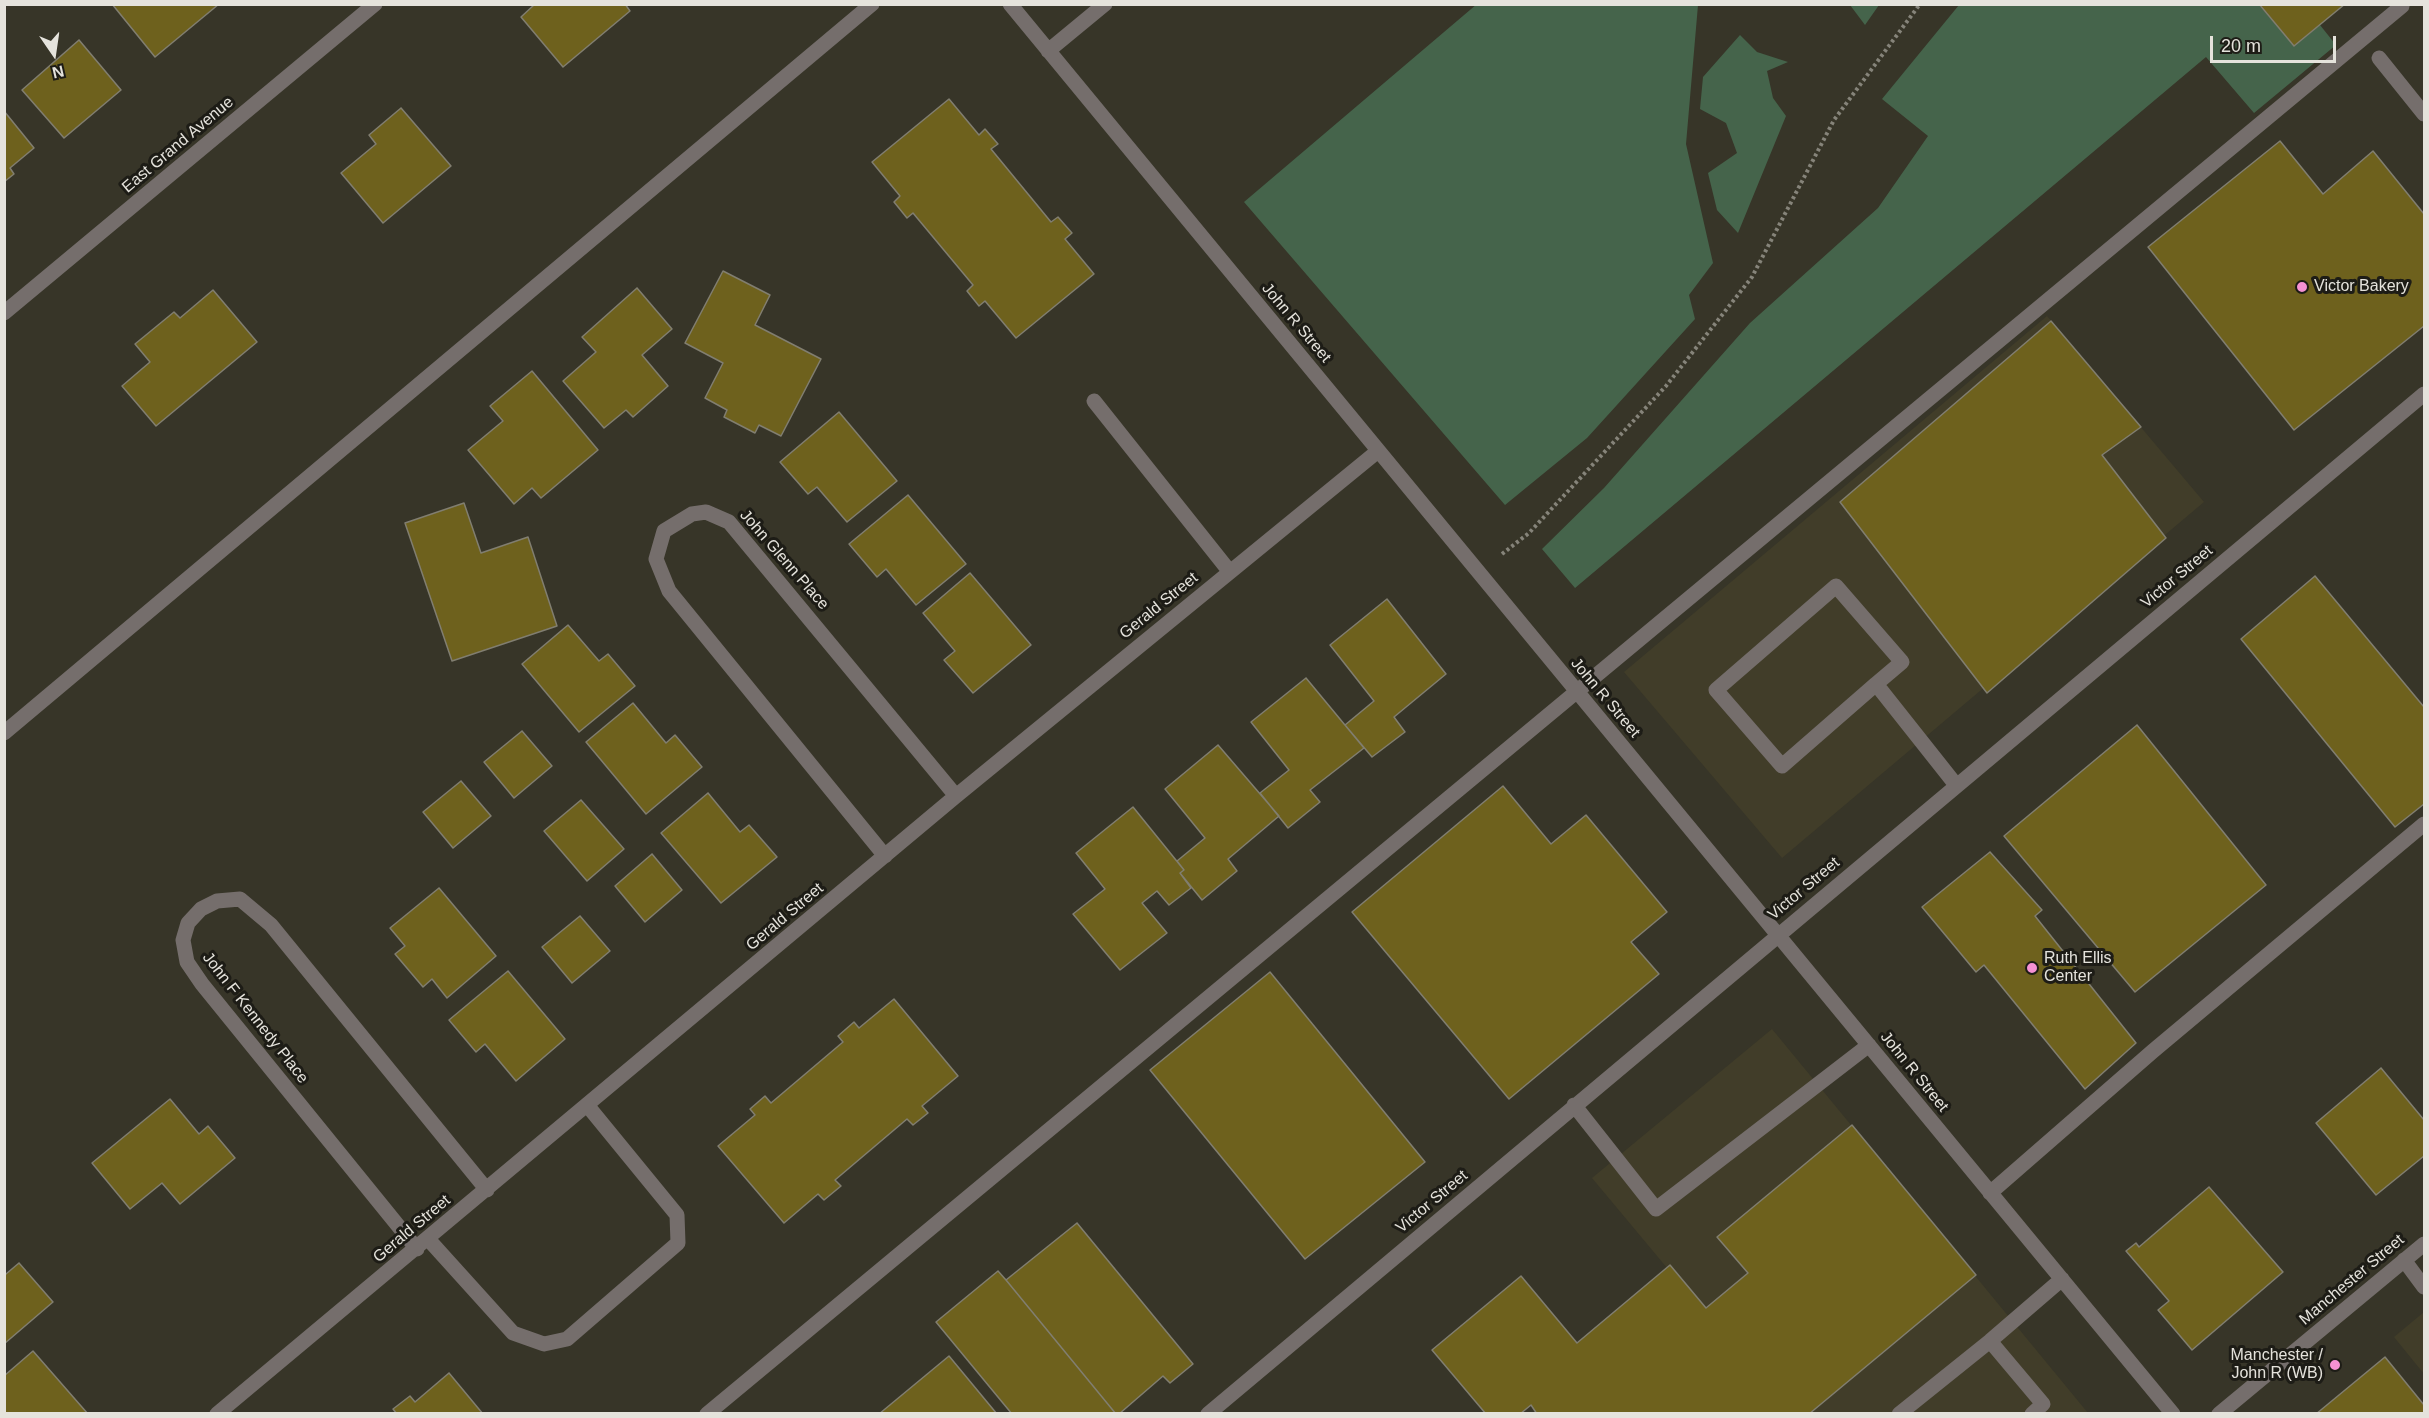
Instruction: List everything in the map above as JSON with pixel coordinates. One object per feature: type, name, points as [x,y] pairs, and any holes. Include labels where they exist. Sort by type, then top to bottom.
[{"type":"street","name":"East Grand Avenue","points":[[4,313],[375,4]]},
{"type":"street","points":[[4,733],[872,4]]},
{"type":"street","name":"John R Street","points":[[1010,4],[2172,1413]]},
{"type":"street","points":[[1048,51],[1105,4]]},
{"type":"street","points":[[707,1413],[2402,6]]},
{"type":"street","points":[[2379,58],[2424,114]]},
{"type":"street","name":"Victor Street","points":[[1208,1413],[2424,394]]},
{"type":"street","points":[[1094,401],[1230,572]]},
{"type":"street","name":"Gerald Street","points":[[218,1413],[423,1244],[956,796],[1378,450]]},
{"type":"street","name":"John Glenn Place","points":[[885,856],[669,591],[656,559],[664,531],[692,514],[706,512],[729,522],[956,796]]},
{"type":"street","points":[[1836,586],[1902,662],[1876,684],[1782,766],[1716,690],[1836,586]]},
{"type":"street","points":[[1876,684],[1956,785]]},
{"type":"street","points":[[1990,1192],[2162,1043],[2424,824]]},
{"type":"street","name":"John F Kennedy Place","points":[[487,1190],[260,913],[240,899],[217,901],[201,909],[188,923],[183,940],[187,962],[202,984],[423,1244],[513,1333],[544,1344],[567,1339],[678,1243],[677,1215],[587,1105]]},
{"type":"street","points":[[1574,1105],[1656,1209],[1869,1045]]},
{"type":"street","name":"Manchester Street","points":[[2219,1413],[2424,1244]]},
{"type":"street","points":[[2404,1260],[2424,1287]]},
{"type":"street","points":[[1899,1413],[1990,1341],[2062,1279]]},
{"type":"street","points":[[1990,1341],[2043,1404],[2032,1413]]},
{"type":"path","points":[[1478,573],[1529,533],[1650,404],[1752,277],[1834,120],[1920,4]]},
{"type":"shaded area","points":[[2047,316],[2204,502],[1782,858],[1624,672]]},
{"type":"shaded area","points":[[1772,1029],[2088,1413],[1788,1413],[1592,1178]]},
{"type":"shaded area","points":[[2424,1312],[2424,1374],[2394,1337]]},
{"type":"green space","points":[[1477,4],[1698,5],[1686,144],[1713,263],[1689,295],[1695,319],[1587,438],[1505,505],[1244,202]]},
{"type":"green space","points":[[1850,5],[1879,5],[1865,25]]},
{"type":"green space","points":[[1959,5],[2259,5],[2294,46],[2320,25],[2336,45],[2254,113],[2206,57],[1575,588],[1542,549],[1604,488],[1750,323],[1878,208],[1928,136],[1882,99]]},
{"type":"green space","points":[[1740,35],[1757,52],[1788,62],[1767,71],[1773,98],[1786,116],[1738,233],[1717,210],[1708,173],[1737,153],[1726,123],[1700,109],[1703,77]]},
{"type":"building","points":[[112,4],[219,4],[155,57]]},
{"type":"building","points":[[535,4],[625,4],[630,11],[563,67],[521,17]]},
{"type":"building","points":[[2259,4],[2345,4],[2294,46]]},
{"type":"building","points":[[79,40],[121,90],[64,138],[22,90]]},
{"type":"building","points":[[949,99],[979,135],[985,129],[998,144],[991,149],[1051,222],[1058,217],[1072,233],[1065,239],[1094,274],[1016,338],[985,301],[979,306],[967,291],[973,285],[913,213],[907,218],[894,202],[900,196],[872,162]]},
{"type":"building","points":[[401,108],[451,166],[383,223],[341,173],[376,144],[369,135]]},
{"type":"building","points":[[4,111],[34,148],[10,168],[14,174],[4,182]]},
{"type":"building","name":"Victor Bakery","points":[[2280,141],[2323,194],[2373,151],[2424,214],[2424,326],[2294,430],[2148,247]]},
{"type":"building","points":[[723,271],[770,295],[755,325],[821,359],[781,436],[759,425],[755,433],[724,417],[727,410],[705,398],[723,363],[685,343]]},
{"type":"building","points":[[637,288],[672,329],[642,355],[668,386],[633,417],[626,410],[604,428],[563,381],[596,352],[582,337]]},
{"type":"building","points":[[213,290],[257,342],[156,426],[122,386],[150,362],[135,344],[174,312],[180,318]]},
{"type":"building","points":[[2051,321],[2141,427],[2102,455],[2166,538],[1987,693],[1840,502]]},
{"type":"building","points":[[532,371],[598,450],[541,498],[532,488],[514,504],[468,450],[503,421],[490,406]]},
{"type":"building","points":[[839,412],[897,481],[847,522],[817,487],[808,494],[780,462]]},
{"type":"building","points":[[908,495],[966,564],[916,605],[886,569],[877,577],[849,544]]},
{"type":"building","points":[[464,503],[481,553],[528,537],[557,626],[452,661],[405,523]]},
{"type":"building","points":[[970,573],[1031,645],[973,693],[944,660],[955,651],[923,613]]},
{"type":"building","points":[[2315,576],[2424,707],[2424,804],[2395,827],[2241,639]]},
{"type":"building","points":[[1387,599],[1446,674],[1394,717],[1405,732],[1372,757],[1345,725],[1374,701],[1330,645]]},
{"type":"building","points":[[568,625],[599,661],[608,654],[635,686],[579,732],[522,664]]},
{"type":"building","points":[[1306,678],[1364,748],[1310,790],[1320,802],[1288,828],[1260,793],[1289,770],[1251,722]]},
{"type":"building","points":[[633,703],[666,743],[675,735],[702,767],[646,814],[586,742]]},
{"type":"building","points":[[2137,725],[2266,885],[2135,992],[2004,836]]},
{"type":"building","points":[[522,731],[552,766],[514,798],[484,762]]},
{"type":"building","points":[[1218,745],[1279,816],[1228,859],[1237,871],[1202,900],[1180,873],[1184,870],[1177,861],[1205,838],[1165,789]]},
{"type":"building","points":[[461,781],[491,816],[453,848],[423,812]]},
{"type":"building","points":[[1503,786],[1551,844],[1586,815],[1667,912],[1631,942],[1659,974],[1509,1099],[1352,912]]},
{"type":"building","points":[[708,793],[740,832],[749,825],[777,857],[721,903],[661,833]]},
{"type":"building","points":[[581,800],[624,849],[587,881],[544,831]]},
{"type":"building","points":[[1133,807],[1184,870],[1180,873],[1191,888],[1169,905],[1157,891],[1142,903],[1167,933],[1120,970],[1073,914],[1105,889],[1076,853]]},
{"type":"building","name":"Ruth Ellis Center","points":[[1990,852],[2042,910],[2035,916],[2136,1043],[2085,1089],[1984,965],[1976,972],[1922,907]]},
{"type":"building","points":[[652,854],[682,890],[645,922],[615,886]]},
{"type":"building","points":[[439,888],[496,956],[447,998],[432,979],[423,987],[395,954],[405,946],[390,928]]},
{"type":"building","points":[[580,916],[610,951],[572,983],[542,947]]},
{"type":"building","points":[[508,971],[565,1039],[516,1081],[485,1044],[476,1052],[449,1020]]},
{"type":"building","points":[[1270,972],[1425,1162],[1305,1259],[1150,1070]]},
{"type":"building","points":[[894,999],[958,1076],[922,1106],[928,1113],[913,1125],[907,1119],[835,1180],[841,1186],[824,1200],[818,1194],[784,1223],[718,1146],[755,1115],[750,1109],[765,1096],[771,1103],[843,1042],[838,1036],[854,1022],[859,1028]]},
{"type":"building","points":[[2381,1068],[2424,1120],[2424,1156],[2376,1195],[2316,1123]]},
{"type":"building","points":[[170,1099],[199,1134],[208,1126],[235,1158],[180,1204],[162,1183],[130,1209],[92,1163]]},
{"type":"building","points":[[1852,1125],[1976,1275],[1809,1414],[1537,1414],[1531,1405],[1520,1414],[1486,1414],[1432,1350],[1521,1276],[1577,1343],[1670,1265],[1706,1308],[1748,1273],[1717,1237]]},
{"type":"building","points":[[2209,1187],[2283,1272],[2192,1350],[2158,1310],[2169,1301],[2126,1251],[2136,1243],[2139,1247]]},
{"type":"building","points":[[1077,1223],[1193,1364],[1170,1383],[1163,1376],[1119,1414],[1116,1414],[1006,1280]]},
{"type":"building","points":[[19,1263],[53,1302],[4,1344],[4,1272],[6,1274]]},
{"type":"building","points":[[998,1271],[1116,1414],[1012,1414],[936,1322]]},
{"type":"building","points":[[33,1351],[88,1414],[4,1414],[4,1376]]},
{"type":"building","points":[[949,1356],[997,1414],[879,1414]]},
{"type":"building","points":[[2385,1357],[2424,1405],[2424,1414],[2316,1414]]},
{"type":"building","points":[[449,1373],[483,1414],[397,1414],[393,1409],[410,1396],[415,1402]]},
{"type":"place","name":"Victor Bakery","points":[[2302,287]]},
{"type":"place","name":"Ruth Ellis Center","points":[[2032,968]]},
{"type":"place","name":"Manchester / John R (WB)","points":[[2335,1365]]}]
